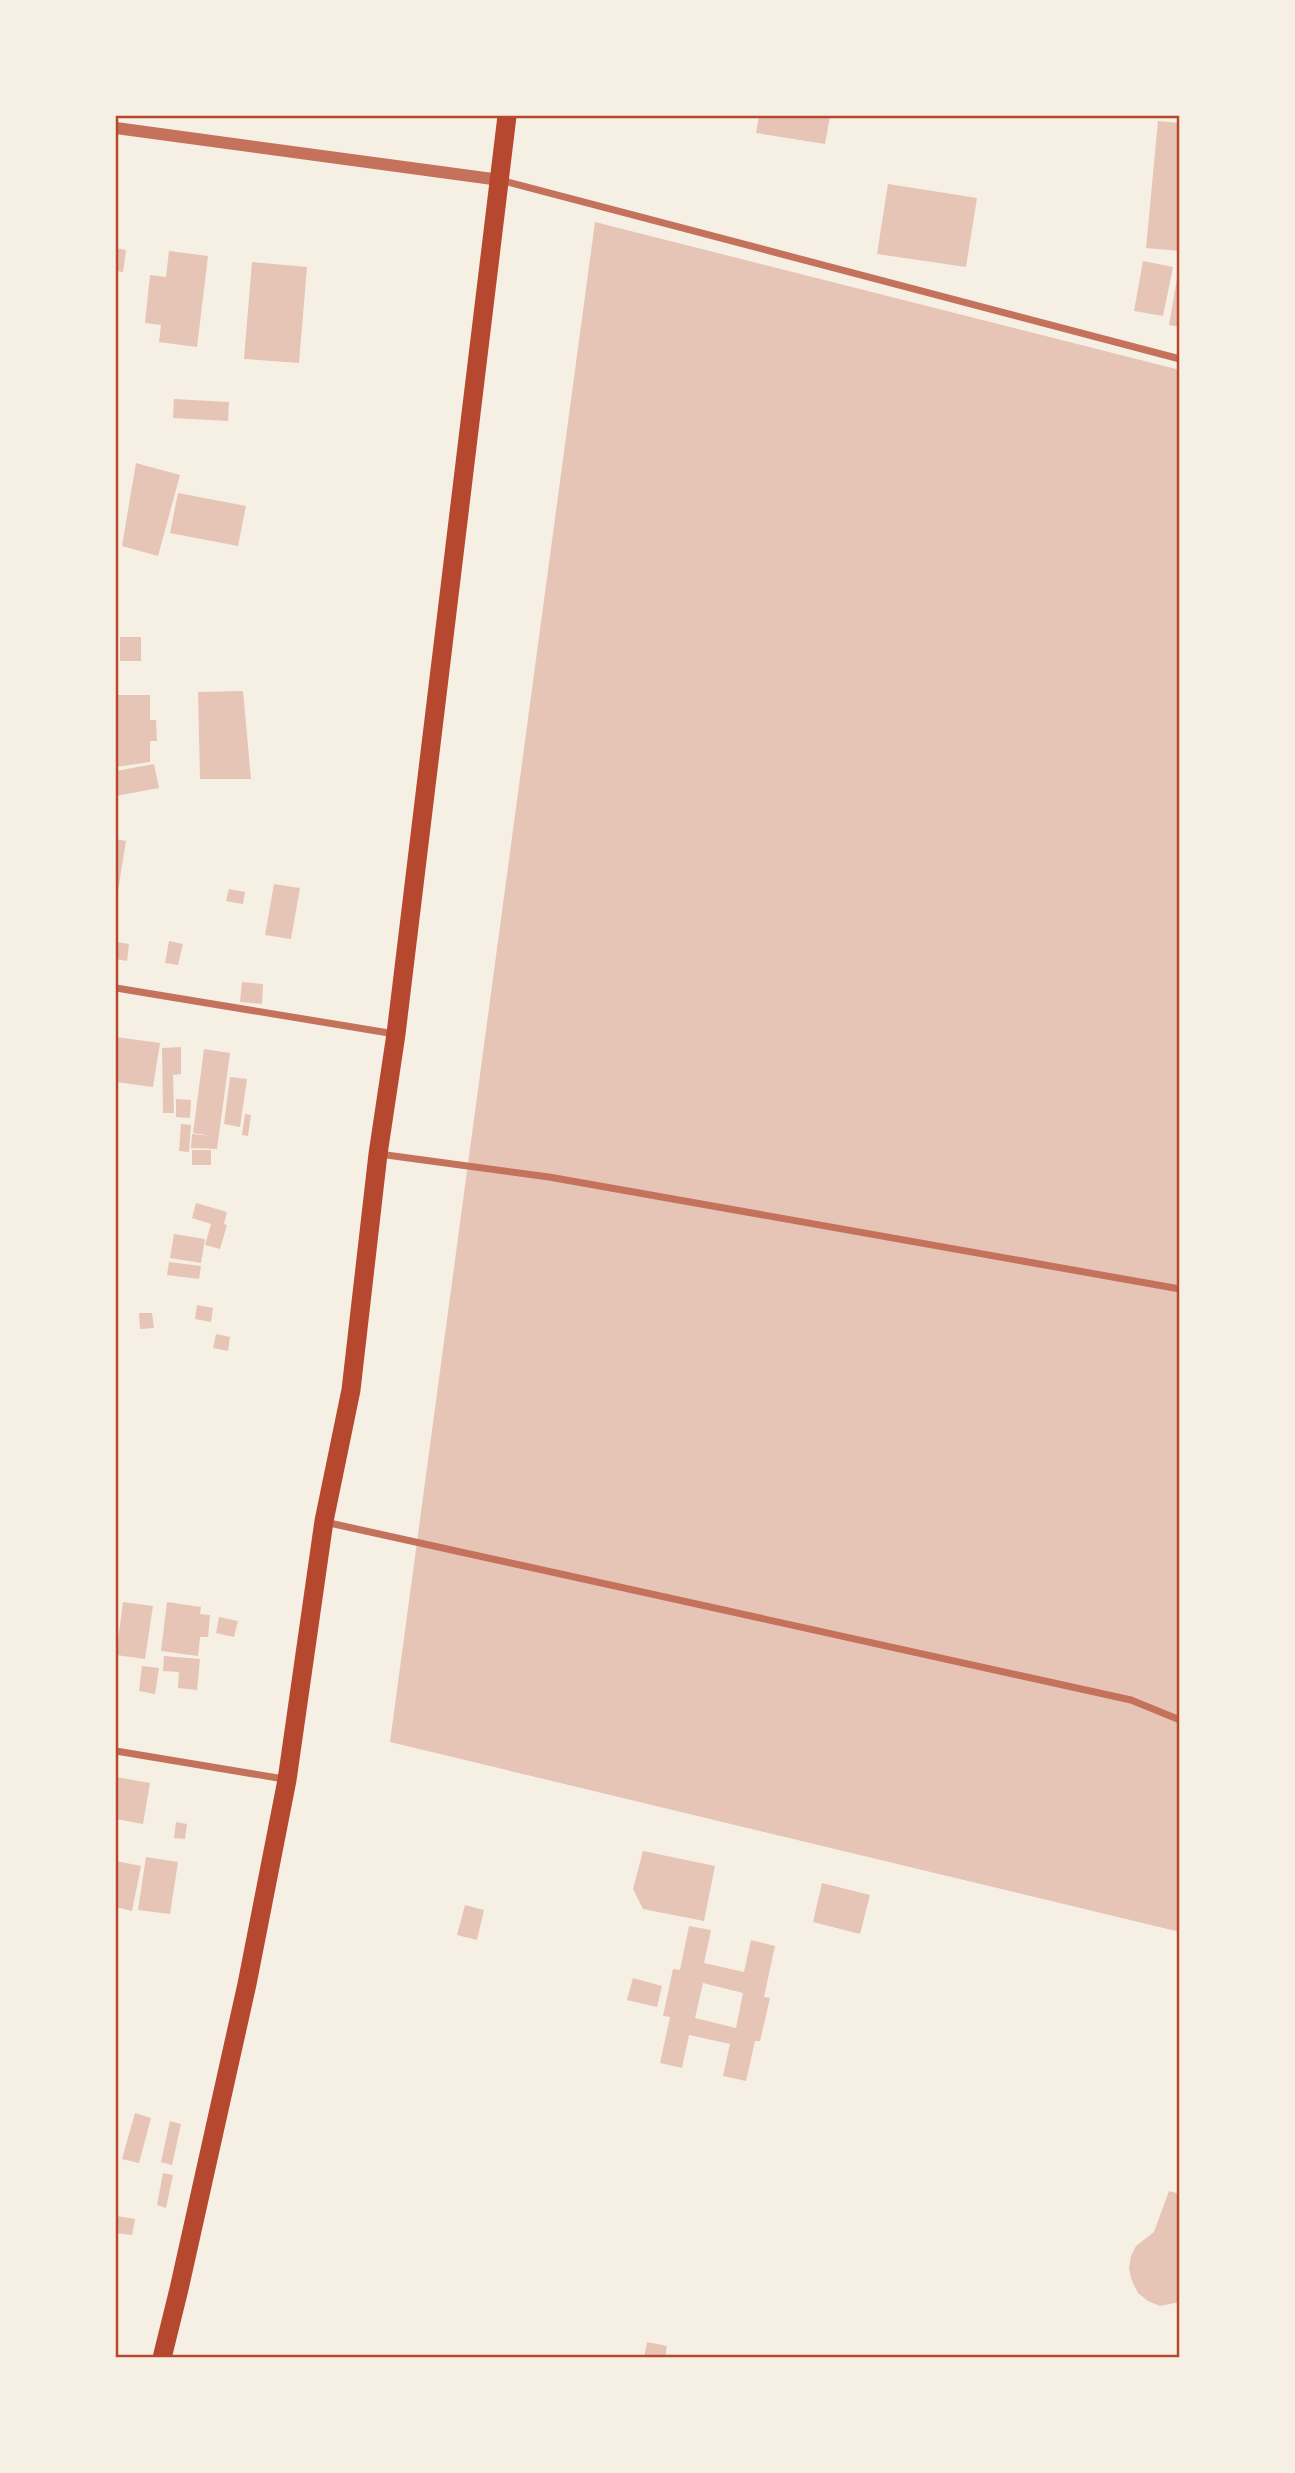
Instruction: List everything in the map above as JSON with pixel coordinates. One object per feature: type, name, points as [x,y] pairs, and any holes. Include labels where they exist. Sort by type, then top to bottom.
[{"type":"highway","points":[[162,2357],[244,1997],[286,1780],[324,1521],[351,1390],[507,116]]},
{"type":"street","points":[[116,128],[500,180],[1180,359]]},
{"type":"street","points":[[116,988],[396,1034]]},
{"type":"street","points":[[378,1154],[549,1177],[1180,1289]]},
{"type":"street","points":[[324,1521],[1131,1700],[1180,1720]]},
{"type":"street","points":[[116,1751],[286,1780]]},
{"type":"building","points":[[759,116],[830,116],[825,144],[756,133]]},
{"type":"building","points":[[1158,121],[1180,123],[1180,251],[1146,248]]},
{"type":"building","points":[[888,184],[977,198],[966,267],[877,254]]},
{"type":"building","points":[[595,222],[1180,370],[1180,1932],[390,1742]]},
{"type":"building","points":[[116,248],[126,250],[123,272],[116,271]]},
{"type":"building","points":[[169,251],[208,256],[197,347],[159,342],[161,325],[145,323],[150,275],[166,277]]},
{"type":"building","points":[[1143,261],[1173,267],[1163,316],[1134,311]]},
{"type":"building","points":[[252,262],[307,267],[299,363],[244,359]]},
{"type":"building","points":[[1180,273],[1180,327],[1169,325]]},
{"type":"building","points":[[174,399],[229,402],[228,421],[173,418]]},
{"type":"building","points":[[136,463],[180,475],[158,556],[122,546]]},
{"type":"building","points":[[178,493],[246,506],[238,546],[170,533]]},
{"type":"building","points":[[120,637],[141,637],[141,661],[120,661]]},
{"type":"building","points":[[243,691],[251,779],[200,779],[198,692]]},
{"type":"building","points":[[116,695],[150,695],[150,720],[156,720],[157,741],[150,741],[150,762],[116,767]]},
{"type":"building","points":[[154,764],[159,788],[116,796],[116,771]]},
{"type":"building","points":[[116,839],[126,841],[117,897],[116,897]]},
{"type":"building","points":[[274,884],[300,888],[291,939],[265,935]]},
{"type":"building","points":[[229,889],[245,892],[243,904],[226,901]]},
{"type":"building","points":[[169,941],[183,944],[178,965],[165,963]]},
{"type":"building","points":[[116,942],[129,944],[127,961],[116,959]]},
{"type":"building","points":[[242,982],[263,984],[262,1004],[240,1002]]},
{"type":"building","points":[[116,1037],[160,1043],[153,1087],[116,1082]]},
{"type":"building","points":[[181,1047],[181,1074],[173,1075],[174,1113],[163,1113],[162,1048]]},
{"type":"building","points":[[204,1049],[230,1053],[217,1149],[191,1148],[192,1134],[212,1136],[193,1133]]},
{"type":"building","points":[[230,1077],[247,1079],[240,1127],[224,1124]]},
{"type":"building","points":[[176,1099],[191,1100],[190,1118],[176,1117]]},
{"type":"building","points":[[245,1114],[251,1115],[248,1136],[242,1135]]},
{"type":"building","points":[[181,1124],[191,1125],[189,1152],[179,1151]]},
{"type":"building","points":[[192,1150],[211,1150],[211,1165],[192,1165]]},
{"type":"building","points":[[196,1203],[227,1212],[224,1224],[227,1225],[220,1249],[205,1245],[211,1224],[192,1218]]},
{"type":"building","points":[[174,1234],[205,1239],[201,1263],[170,1258]]},
{"type":"building","points":[[169,1262],[201,1266],[199,1279],[167,1275]]},
{"type":"building","points":[[197,1305],[213,1308],[211,1322],[195,1319]]},
{"type":"building","points":[[139,1313],[152,1313],[154,1328],[140,1329]]},
{"type":"building","points":[[216,1334],[230,1337],[228,1351],[213,1348]]},
{"type":"building","points":[[123,1602],[153,1606],[145,1659],[116,1655]]},
{"type":"building","points":[[167,1602],[201,1607],[200,1614],[210,1615],[208,1637],[200,1637],[198,1656],[161,1651]]},
{"type":"building","points":[[219,1617],[238,1621],[234,1637],[216,1633]]},
{"type":"building","points":[[164,1656],[200,1659],[197,1690],[178,1688],[179,1672],[163,1671]]},
{"type":"building","points":[[142,1666],[159,1668],[155,1694],[139,1691]]},
{"type":"building","points":[[116,1777],[150,1783],[143,1824],[116,1819]]},
{"type":"building","points":[[176,1822],[187,1824],[185,1839],[174,1838]]},
{"type":"building","points":[[643,1851],[715,1866],[704,1921],[643,1909],[633,1889]]},
{"type":"building","points":[[146,1857],[178,1862],[170,1914],[138,1910]]},
{"type":"building","points":[[116,1861],[141,1866],[132,1911],[116,1907]]},
{"type":"building","points":[[822,1883],[870,1895],[860,1934],[813,1922]]},
{"type":"building","points":[[465,1905],[484,1910],[477,1940],[457,1935]]},
{"type":"building","points":[[689,1926],[711,1930],[704,1963],[744,1972],[751,1940],[775,1946],[764,1997],[770,1998],[760,2041],[755,2041],[746,2081],[723,2076],[730,2044],[689,2035],[682,2068],[660,2063],[670,2017],[663,2016],[673,1969],[680,1970]],"holes":[[[703,1983],[743,1993],[736,2028],[695,2018]]]},
{"type":"building","points":[[633,1978],[662,1986],[657,2007],[627,2000]]},
{"type":"building","points":[[135,2113],[151,2118],[139,2163],[122,2159]]},
{"type":"building","points":[[170,2121],[181,2124],[172,2165],[161,2162]]},
{"type":"building","points":[[163,2173],[173,2175],[166,2208],[157,2205]]},
{"type":"building","points":[[1169,2191],[1180,2194],[1180,2302],[1160,2306],[1138,2293],[1129,2269],[1136,2246],[1154,2232]]},
{"type":"building","points":[[116,2216],[135,2219],[132,2235],[116,2233]]},
{"type":"building","points":[[647,2342],[667,2346],[665,2358],[644,2358]]}]
